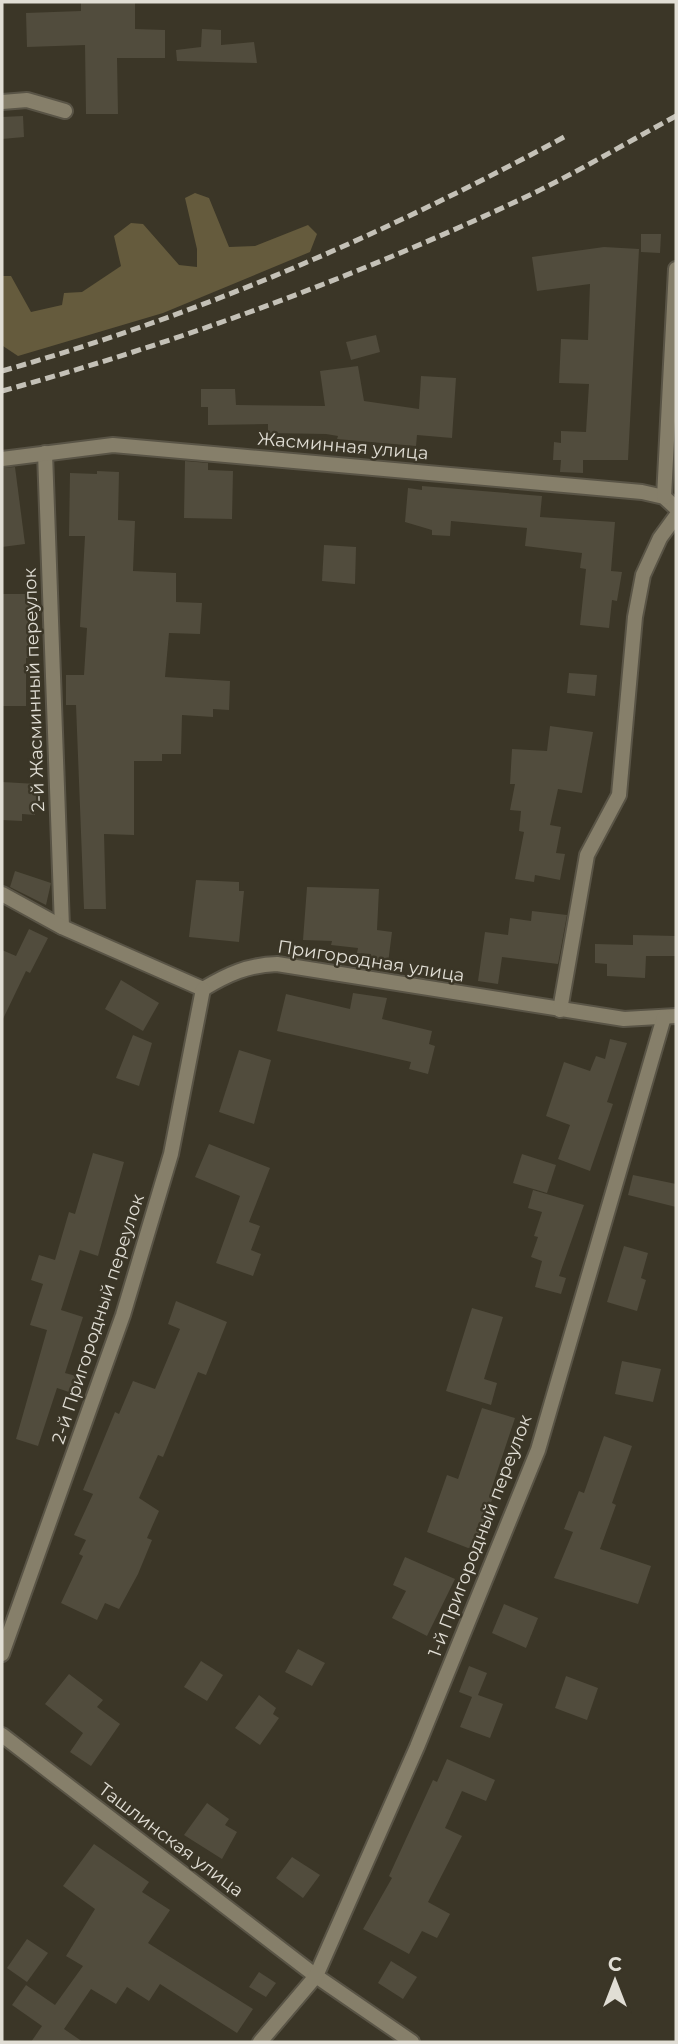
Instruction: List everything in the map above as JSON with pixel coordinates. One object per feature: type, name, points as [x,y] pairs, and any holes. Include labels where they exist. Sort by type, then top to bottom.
[{"type":"street","points":[[2,102],[27,100],[65,111]]},
{"type":"street","points":[[676,269],[664,497],[676,508]]},
{"type":"street","name":"Жасминная улица","points":[[2,459],[113,445],[642,492],[664,497]]},
{"type":"street","name":"2-й Жасминный переулок","points":[[45,453],[62,927]]},
{"type":"street","points":[[560,1010],[587,855],[619,795],[635,617],[643,575],[660,538],[676,516]]},
{"type":"street","points":[[2,894],[62,927],[203,989]]},
{"type":"street","name":"Пригородная улица","points":[[203,989],[233,972],[254,965],[277,964],[560,1010],[624,1018],[670,1017]]},
{"type":"street","name":"2-й Пригородный переулок","points":[[2,1654],[130,1291],[171,1154],[203,989]]},
{"type":"street","name":"1-й Пригородный переулок","points":[[316,1976],[417,1747],[538,1450],[670,1017]]},
{"type":"street","name":"Ташлинская улица","points":[[2,1735],[316,1976],[412,2042]]},
{"type":"street","points":[[260,2042],[316,1976]]},
{"type":"shaded area","points":[[195,193],[209,198],[229,247],[255,246],[308,225],[317,234],[310,252],[163,313],[18,356],[3,346],[2,276],[11,276],[31,312],[62,305],[64,293],[82,292],[121,266],[114,236],[131,223],[143,224],[179,265],[197,267],[197,249],[185,198]]},
{"type":"building","points":[[81,2],[135,2],[135,29],[165,30],[165,58],[117,58],[118,114],[86,114],[85,45],[27,47],[26,13],[81,11]]},
{"type":"building","points":[[202,29],[221,30],[221,45],[254,42],[257,63],[177,61],[176,50],[201,47]]},
{"type":"building","points":[[23,116],[24,137],[2,139],[2,117]]},
{"type":"building","points":[[641,234],[661,234],[660,253],[641,252]]},
{"type":"building","points":[[604,247],[639,249],[628,460],[583,460],[583,473],[560,472],[561,460],[553,460],[554,442],[561,443],[561,431],[586,432],[589,384],[559,383],[561,339],[588,340],[590,284],[537,291],[532,257]]},
{"type":"building","points":[[376,335],[380,352],[351,360],[346,342]]},
{"type":"building","points":[[358,366],[364,401],[419,409],[421,376],[456,378],[452,438],[417,435],[416,446],[337,439],[338,436],[326,434],[268,433],[268,424],[208,425],[208,407],[201,407],[201,389],[235,389],[236,405],[325,406],[320,371]]},
{"type":"building","points":[[185,461],[208,463],[208,470],[233,471],[232,519],[184,518]]},
{"type":"building","points":[[15,467],[25,544],[2,547],[2,468]]},
{"type":"building","points":[[97,471],[119,472],[118,520],[135,521],[133,571],[176,573],[176,602],[202,603],[200,634],[169,633],[165,677],[230,681],[229,710],[213,709],[213,717],[182,715],[181,754],[162,754],[162,761],[134,761],[134,835],[104,834],[106,909],[84,909],[76,705],[66,705],[66,675],[84,675],[87,628],[80,627],[85,536],[69,536],[70,473],[97,474]]},
{"type":"building","points":[[422,486],[542,496],[540,517],[615,522],[611,571],[622,572],[617,601],[612,600],[609,628],[580,625],[586,569],[580,568],[582,553],[525,546],[527,528],[451,521],[450,536],[432,535],[432,530],[405,522],[408,488],[422,490]]},
{"type":"building","points":[[324,545],[356,547],[355,584],[322,581]]},
{"type":"building","points":[[2,594],[33,594],[33,658],[26,658],[26,706],[2,706]]},
{"type":"building","points":[[569,673],[597,675],[595,696],[567,693]]},
{"type":"building","points":[[550,726],[593,732],[582,793],[558,789],[550,825],[561,827],[556,853],[565,854],[560,880],[535,875],[534,882],[515,879],[524,832],[519,831],[521,811],[510,810],[515,784],[510,784],[512,749],[547,751]]},
{"type":"building","points":[[2,782],[37,784],[35,815],[22,814],[22,821],[2,820]]},
{"type":"building","points":[[15,871],[51,883],[46,905],[10,887]]},
{"type":"building","points":[[196,880],[239,882],[239,891],[244,891],[239,942],[189,937]]},
{"type":"building","points":[[307,887],[379,889],[377,930],[392,932],[388,963],[370,961],[371,954],[357,953],[358,948],[331,945],[332,941],[303,940]]},
{"type":"building","points":[[532,911],[567,915],[558,964],[502,957],[498,984],[478,981],[485,932],[508,935],[510,918],[531,921]]},
{"type":"building","points":[[29,929],[48,938],[30,973],[26,971],[2,1021],[2,950],[16,956]]},
{"type":"building","points":[[633,935],[676,936],[676,956],[646,956],[645,978],[607,976],[607,964],[595,963],[595,944],[633,945]]},
{"type":"building","points":[[121,980],[159,1003],[143,1031],[105,1009]]},
{"type":"building","points":[[353,993],[387,998],[382,1019],[432,1031],[429,1044],[435,1046],[428,1074],[409,1069],[411,1062],[277,1031],[286,994],[350,1009]]},
{"type":"building","points":[[133,1035],[152,1043],[139,1086],[116,1078]]},
{"type":"building","points":[[610,1039],[627,1043],[607,1102],[613,1104],[590,1171],[558,1159],[570,1125],[546,1116],[564,1062],[590,1071],[596,1056],[605,1059]]},
{"type":"building","points":[[239,1050],[271,1060],[254,1124],[219,1112]]},
{"type":"building","points":[[209,1144],[270,1168],[249,1222],[260,1226],[251,1250],[261,1254],[253,1276],[216,1263],[240,1196],[195,1177]]},
{"type":"building","points":[[93,1153],[124,1162],[98,1256],[80,1250],[61,1310],[83,1317],[65,1373],[80,1377],[75,1394],[57,1388],[38,1446],[16,1439],[47,1330],[30,1325],[43,1284],[31,1280],[39,1255],[55,1260],[69,1212],[75,1214]]},
{"type":"building","points":[[522,1154],[556,1165],[547,1193],[513,1183]]},
{"type":"building","points":[[633,1175],[676,1184],[676,1207],[628,1195]]},
{"type":"building","points":[[533,1190],[584,1205],[559,1276],[566,1278],[561,1294],[535,1287],[542,1261],[531,1257],[542,1212],[528,1208]]},
{"type":"building","points":[[624,1246],[648,1253],[641,1278],[646,1280],[637,1311],[607,1302]]},
{"type":"building","points":[[176,1301],[227,1322],[206,1375],[198,1372],[163,1457],[158,1455],[139,1498],[159,1511],[147,1538],[152,1540],[138,1574],[119,1609],[105,1603],[97,1620],[61,1603],[83,1556],[79,1554],[86,1540],[74,1535],[93,1494],[83,1490],[115,1412],[119,1414],[133,1381],[155,1389],[180,1329],[168,1324]]},
{"type":"building","points":[[472,1308],[503,1317],[484,1379],[497,1383],[491,1405],[446,1391]]},
{"type":"building","points":[[622,1361],[661,1369],[653,1402],[615,1394]]},
{"type":"building","points":[[482,1408],[515,1418],[491,1490],[495,1492],[474,1547],[468,1548],[427,1532],[447,1475],[458,1479]]},
{"type":"building","points":[[604,1436],[632,1446],[612,1503],[616,1505],[600,1549],[651,1566],[638,1604],[554,1578],[573,1532],[564,1529],[579,1491],[584,1493]]},
{"type":"building","points":[[405,1557],[455,1579],[427,1636],[392,1618],[406,1591],[393,1585]]},
{"type":"building","points":[[504,1604],[538,1618],[526,1648],[492,1633]]},
{"type":"building","points":[[298,1649],[325,1663],[312,1686],[285,1672]]},
{"type":"building","points":[[201,1661],[223,1675],[207,1701],[184,1687]]},
{"type":"building","points":[[469,1666],[487,1673],[478,1695],[503,1704],[490,1738],[460,1727],[472,1697],[459,1692]]},
{"type":"building","points":[[69,1674],[103,1700],[97,1707],[120,1724],[91,1766],[70,1752],[83,1733],[45,1704]]},
{"type":"building","points":[[566,1676],[598,1688],[587,1720],[555,1708]]},
{"type":"building","points":[[259,1695],[276,1708],[273,1714],[279,1718],[260,1745],[235,1728]]},
{"type":"building","points":[[447,1759],[495,1780],[486,1801],[462,1791],[445,1828],[462,1836],[428,1902],[450,1914],[437,1938],[422,1931],[409,1954],[363,1929],[392,1878],[389,1876],[433,1780],[437,1782]]},
{"type":"building","points":[[207,1803],[229,1819],[225,1825],[237,1832],[222,1859],[184,1835]]},
{"type":"building","points":[[94,1844],[149,1882],[142,1892],[170,1910],[148,1943],[253,2009],[237,2033],[160,1984],[149,2001],[127,1987],[116,2004],[91,1989],[64,2029],[83,2042],[31,2042],[42,2026],[12,2005],[26,1985],[55,2005],[83,1966],[66,1956],[95,1909],[63,1886]]},
{"type":"building","points":[[292,1857],[320,1875],[303,1898],[276,1878]]},
{"type":"building","points":[[27,1939],[48,1953],[27,1982],[7,1968]]},
{"type":"building","points":[[391,1961],[417,1977],[403,1999],[378,1983]]},
{"type":"building","points":[[259,1972],[276,1983],[266,1997],[249,1987]]},
{"type":"railway","points":[[2,391],[138,351],[337,279],[532,194],[676,116]]},
{"type":"railway","points":[[2,371],[149,324],[290,269],[429,206],[566,136]]}]
